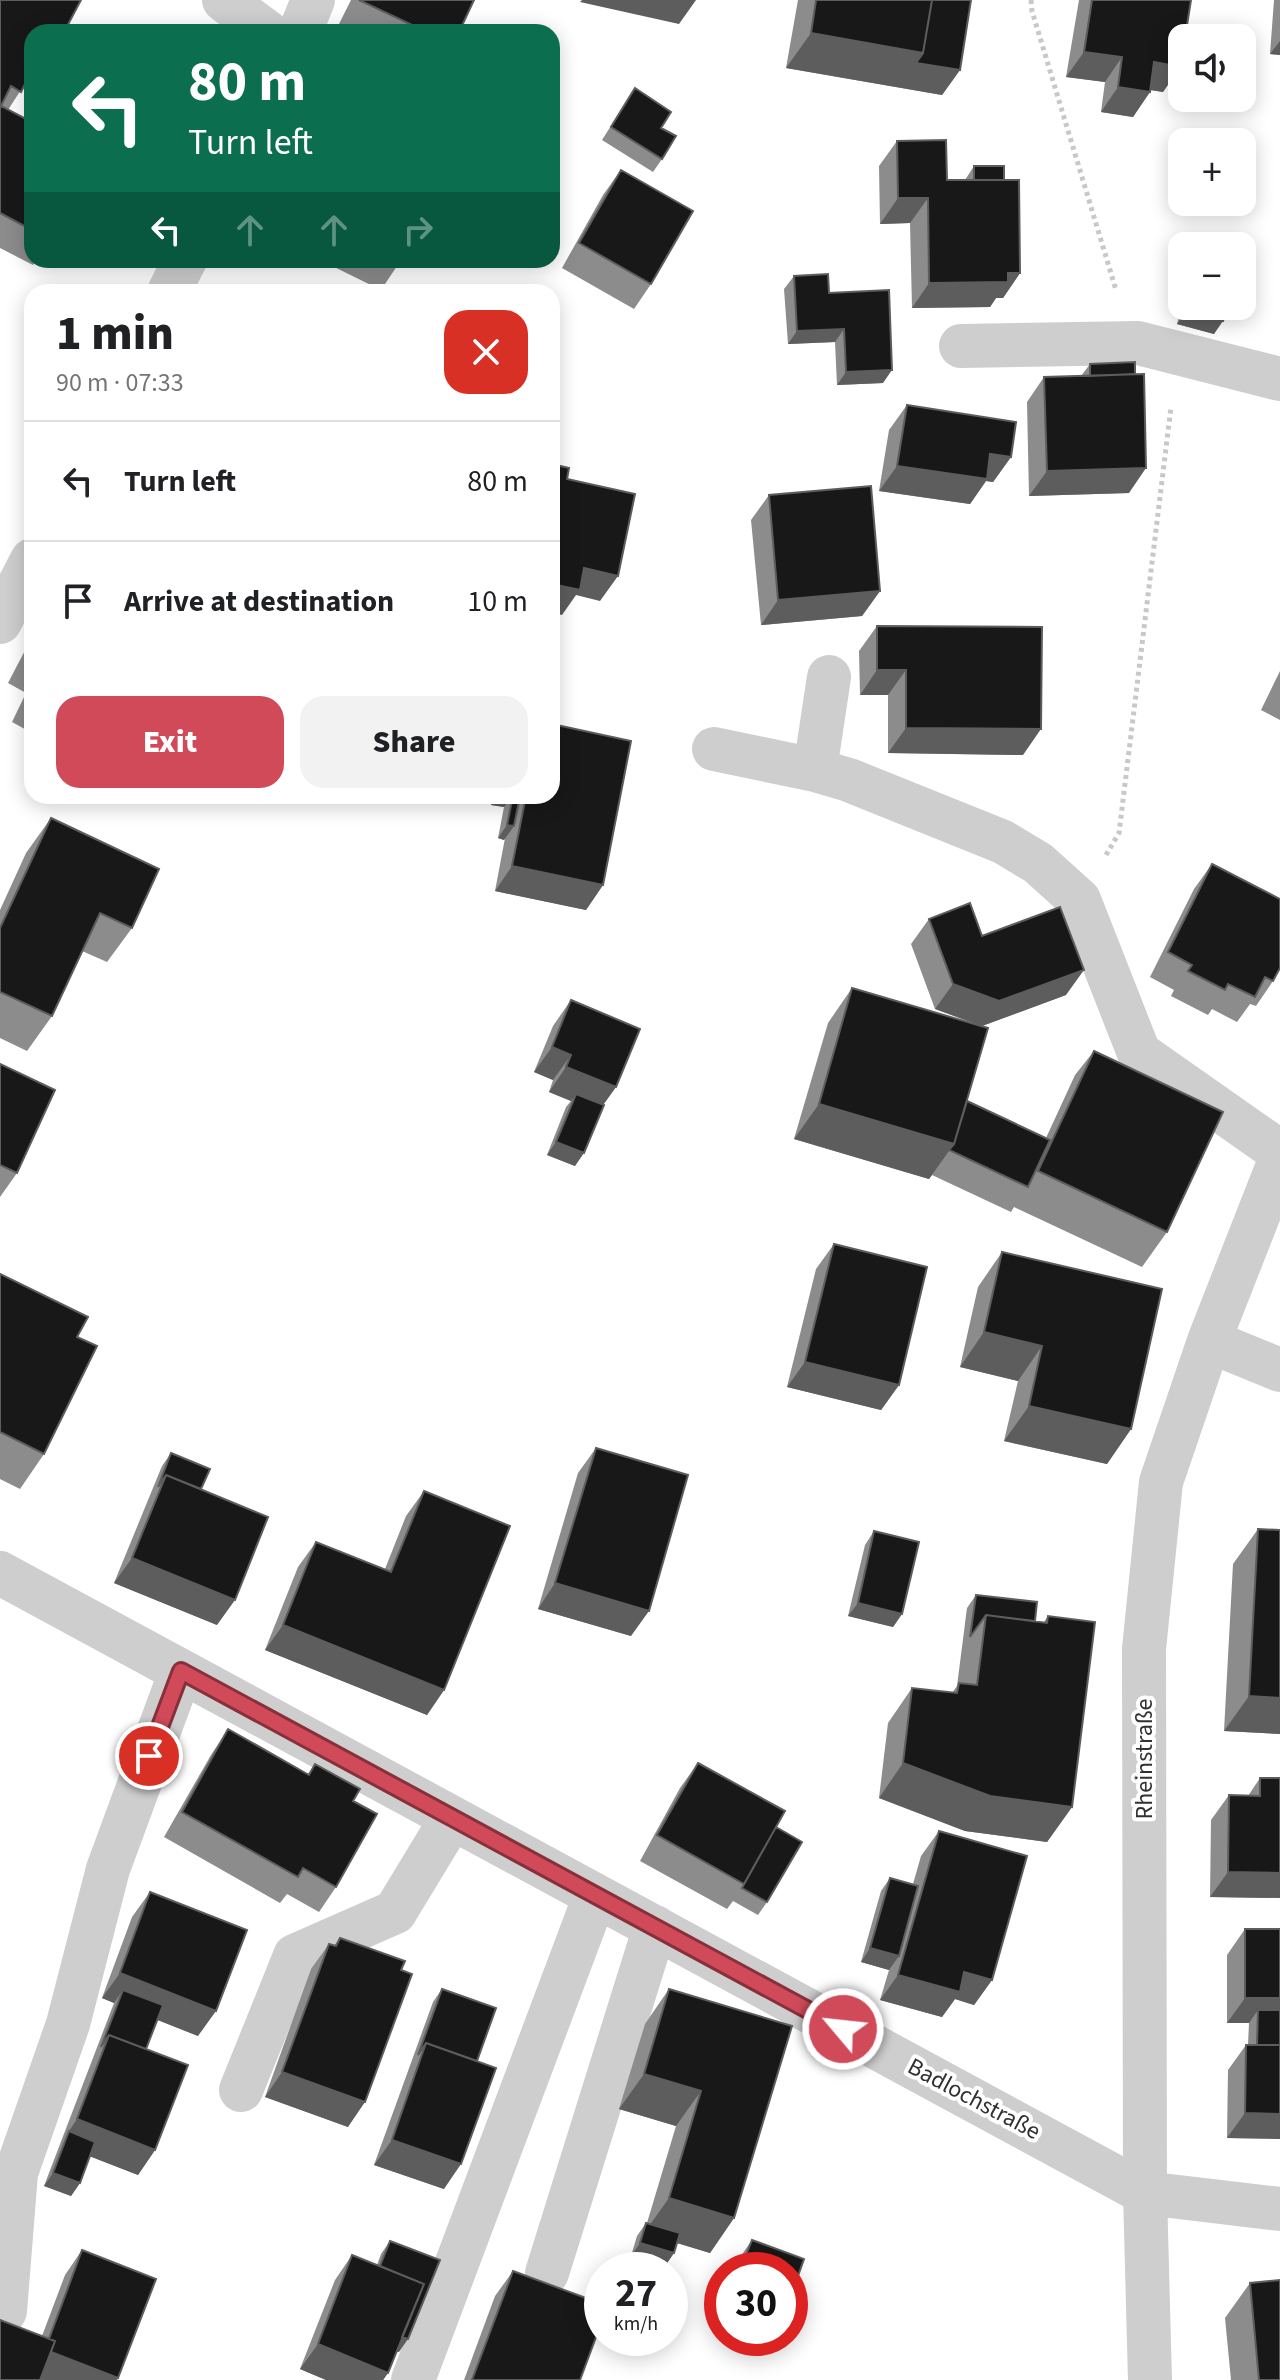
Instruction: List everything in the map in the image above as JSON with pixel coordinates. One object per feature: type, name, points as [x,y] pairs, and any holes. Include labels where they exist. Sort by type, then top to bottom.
[{"type":"street","points":[[224,0],[256,24]]},
{"type":"street","points":[[303,24],[313,0]]},
{"type":"street","points":[[961,346],[1158,348],[1280,379]]},
{"type":"street","points":[[0,622],[24,576]]},
{"type":"street","points":[[815,770],[829,677]]},
{"type":"street","points":[[714,749],[849,780],[1003,842],[1038,863],[1079,900],[1139,1053],[1280,1152]]},
{"type":"street","name":"Rheinstraße","points":[[1150,2380],[1145,2193],[1144,1649],[1161,1482],[1209,1341],[1280,1160]]},
{"type":"street","points":[[1209,1341],[1280,1370]]},
{"type":"street","name":"Badlochstraße","points":[[0,1573],[1145,2193]]},
{"type":"street","points":[[5,2311],[16,2173],[68,2024],[108,1869],[181,1671]]},
{"type":"street","points":[[241,2090],[295,1956],[395,1912],[452,1818]]},
{"type":"street","points":[[413,2380],[595,1896]]},
{"type":"street","points":[[547,2273],[655,1927]]},
{"type":"street","points":[[1145,2193],[1280,2209]]},
{"type":"path","points":[[1031,0],[1114,285],[1158,348],[1119,833],[1079,900]]},
{"type":"building","points":[[0,0],[81,0],[68,24],[24,24],[24,86],[21,92],[11,86],[1,106],[24,118],[24,226],[0,213]]},
{"type":"building","points":[[359,0],[474,0],[463,24],[410,24]]},
{"type":"building","points":[[816,0],[932,0],[923,53],[811,33]]},
{"type":"building","points":[[932,0],[971,0],[960,70],[916,63],[923,53]]},
{"type":"building","points":[[1092,0],[1191,0],[1187,24],[1168,24],[1168,65],[1154,62],[1150,92],[1118,87],[1122,57],[1084,52]]},
{"type":"building","points":[[635,88],[671,112],[661,128],[676,136],[662,159],[611,127]]},
{"type":"building","points":[[946,140],[947,180],[1019,180],[1020,273],[1008,273],[1008,282],[929,283],[928,198],[898,198],[897,141]]},
{"type":"building","points":[[974,166],[1004,166],[1004,180],[974,180]]},
{"type":"building","points":[[621,170],[693,211],[651,284],[579,243]]},
{"type":"building","points":[[828,274],[829,293],[889,290],[892,370],[846,372],[844,329],[797,331],[794,276]]},
{"type":"building","points":[[1135,362],[1135,374],[1090,376],[1090,364]]},
{"type":"building","points":[[1144,374],[1146,468],[1047,471],[1044,377]]},
{"type":"building","points":[[907,405],[1016,422],[1011,457],[990,454],[987,479],[897,466]]},
{"type":"building","points":[[560,466],[569,468],[567,479],[635,494],[618,576],[584,568],[580,590],[560,586]]},
{"type":"building","points":[[871,486],[880,591],[778,600],[769,495]]},
{"type":"building","points":[[877,626],[1042,627],[1041,729],[906,728],[906,670],[877,670]]},
{"type":"building","points":[[560,726],[631,741],[603,885],[512,866],[524,804],[560,804]]},
{"type":"building","points":[[511,804],[518,804],[514,826],[507,825]]},
{"type":"building","points":[[51,818],[159,869],[132,928],[100,913],[52,1016],[0,992],[0,928]]},
{"type":"building","points":[[1212,864],[1280,899],[1280,968],[1273,981],[1265,977],[1255,997],[1228,984],[1225,990],[1188,971],[1192,965],[1168,952]]},
{"type":"building","points":[[970,903],[982,936],[1060,907],[1084,970],[999,1001],[953,984],[929,919]]},
{"type":"building","points":[[852,988],[988,1028],[954,1144],[819,1104]]},
{"type":"building","points":[[571,1000],[640,1029],[616,1087],[566,1067],[571,1055],[552,1047]]},
{"type":"building","points":[[1094,1051],[1223,1112],[1167,1232],[1038,1171]]},
{"type":"building","points":[[0,1064],[55,1090],[17,1173],[0,1165]]},
{"type":"building","points":[[576,1094],[604,1105],[584,1153],[556,1142]]},
{"type":"building","points":[[967,1101],[1050,1140],[1028,1187],[949,1150],[954,1144]]},
{"type":"building","points":[[834,1244],[927,1267],[899,1385],[805,1362]]},
{"type":"building","points":[[1002,1252],[1162,1289],[1131,1429],[1029,1406],[1042,1346],[984,1332]]},
{"type":"building","points":[[0,1274],[88,1317],[77,1337],[97,1346],[44,1454],[0,1432]]},
{"type":"building","points":[[596,1448],[688,1475],[649,1611],[555,1583]]},
{"type":"building","points":[[171,1453],[210,1469],[201,1489],[166,1475],[158,1487]]},
{"type":"building","points":[[166,1475],[268,1517],[235,1600],[132,1558]]},
{"type":"building","points":[[424,1491],[510,1526],[444,1690],[283,1625],[316,1542],[391,1572]]},
{"type":"building","points":[[1258,1529],[1280,1530],[1280,1698],[1249,1696]]},
{"type":"building","points":[[874,1531],[919,1542],[902,1614],[858,1603]]},
{"type":"building","points":[[976,1595],[1037,1602],[1035,1621],[986,1615],[970,1637]]},
{"type":"building","points":[[986,1615],[1047,1623],[1048,1616],[1095,1622],[1072,1807],[990,1796],[903,1763],[912,1688],[957,1693],[959,1683],[977,1685]]},
{"type":"building","points":[[228,1729],[309,1775],[315,1764],[360,1789],[353,1801],[377,1814],[336,1887],[303,1868],[298,1877],[182,1812]]},
{"type":"building","points":[[698,1763],[785,1811],[744,1884],[657,1835]]},
{"type":"building","points":[[1260,1778],[1280,1778],[1280,1873],[1228,1872],[1229,1795],[1260,1796]]},
{"type":"building","points":[[776,1827],[802,1842],[767,1902],[742,1888]]},
{"type":"building","points":[[939,1831],[1027,1856],[992,1980],[964,1972],[960,1992],[898,1975]]},
{"type":"building","points":[[890,1878],[918,1886],[899,1956],[870,1948]]},
{"type":"building","points":[[150,1892],[247,1930],[216,2011],[120,1973]]},
{"type":"building","points":[[1245,1929],[1280,1929],[1280,1998],[1245,1998]]},
{"type":"building","points":[[340,1938],[405,1961],[401,1970],[412,1974],[365,2102],[282,2072],[329,1944],[336,1946]]},
{"type":"building","points":[[442,1989],[496,2008],[477,2061],[426,2043],[418,2055]]},
{"type":"building","points":[[669,1989],[792,2026],[734,2218],[669,2198],[701,2091],[644,2074]]},
{"type":"building","points":[[123,1990],[163,2005],[146,2049],[109,2035],[101,2047]]},
{"type":"building","points":[[1258,2010],[1280,2010],[1280,2045],[1257,2045]]},
{"type":"building","points":[[109,2035],[188,2065],[155,2150],[77,2119]]},
{"type":"building","points":[[426,2043],[496,2068],[461,2164],[392,2140]]},
{"type":"building","points":[[1246,2045],[1280,2045],[1280,2114],[1245,2113]]},
{"type":"building","points":[[69,2131],[95,2142],[80,2183],[53,2173]]},
{"type":"building","points":[[646,2223],[680,2233],[674,2252],[640,2243]]},
{"type":"building","points":[[752,2240],[785,2252],[747,2252]]},
{"type":"building","points":[[390,2241],[440,2260],[408,2339],[402,2337],[424,2284],[380,2266]]},
{"type":"building","points":[[82,2250],[156,2279],[118,2378],[51,2352],[55,2341],[49,2339]]},
{"type":"building","points":[[352,2255],[424,2284],[388,2373],[318,2344]]},
{"type":"building","points":[[513,2271],[584,2297],[584,2356],[589,2356],[580,2380],[472,2380]]},
{"type":"building","points":[[1280,2280],[1280,2380],[1259,2380],[1250,2283]]},
{"type":"building","points":[[0,2320],[55,2341],[40,2380],[0,2380]]},
{"type":"route","points":[[149,1756],[181,1671],[843,2029]]}]
